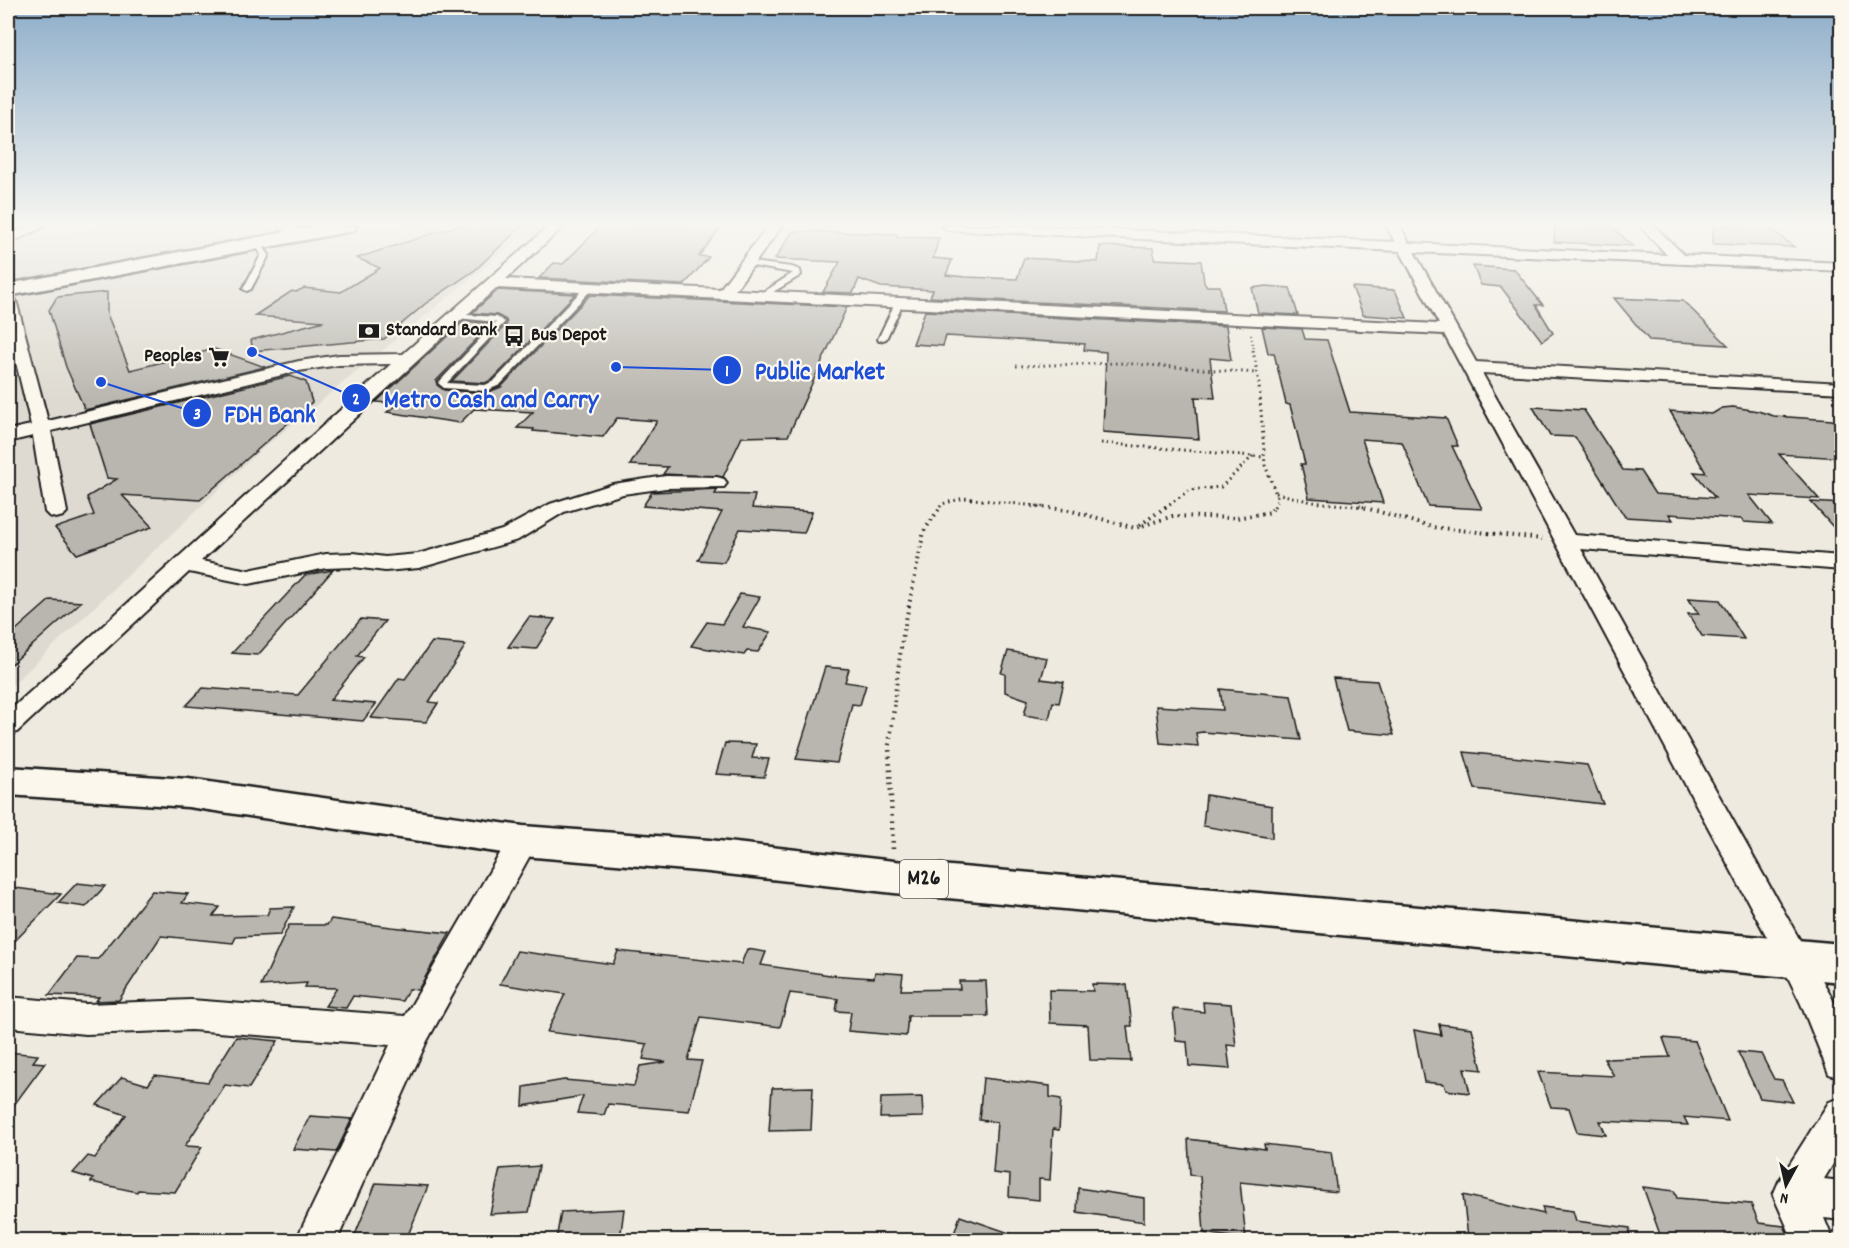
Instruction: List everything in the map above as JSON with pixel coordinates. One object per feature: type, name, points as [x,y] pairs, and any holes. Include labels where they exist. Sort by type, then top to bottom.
[{"type":"main road","points":[[8,290],[39,284]]},
{"type":"main road","name":"M26","points":[[8,781],[188,793],[523,841],[709,856],[894,877],[1842,963]]},
{"type":"street","points":[[8,726],[407,359],[492,284]]},
{"type":"street","points":[[523,284],[1449,330]]},
{"type":"street","points":[[725,293],[731,284]]},
{"type":"street","points":[[1424,284],[1796,960],[1818,1004],[1842,1063]]},
{"type":"street","points":[[8,300],[16,374],[41,428],[56,512]]},
{"type":"street","points":[[8,436],[299,366],[339,360],[407,359]]},
{"type":"street","points":[[1472,367],[1842,388]]},
{"type":"street","points":[[185,565],[249,577],[326,561],[354,560],[385,564],[419,561],[510,535],[557,508],[620,488],[666,482],[717,483]]},
{"type":"street","points":[[1567,541],[1842,563]]},
{"type":"street","points":[[316,1240],[414,1032],[523,841]]},
{"type":"street","points":[[8,1012],[86,1019],[191,1015],[414,1032]]},
{"type":"street","points":[[1793,1195],[1842,1114]]},
{"type":"street","points":[[1793,1195],[1842,1201]]},
{"type":"street","points":[[1793,1195],[1813,1240]]},
{"type":"lane","points":[[247,289],[250,284]]},
{"type":"lane","points":[[765,296],[783,284]]},
{"type":"lane","points":[[457,316],[496,319],[501,322],[442,383],[486,388],[497,383],[590,287]]},
{"type":"lane","points":[[882,339],[899,303]]},
{"type":"path","points":[[894,877],[890,746],[902,640],[924,531],[942,504],[964,498],[1068,510],[1135,528],[1173,516],[1236,518],[1271,512],[1278,499],[1265,465],[1257,373],[1249,319]]},
{"type":"path","points":[[1016,366],[1120,363],[1257,373]]},
{"type":"path","points":[[1101,443],[1264,457]]},
{"type":"path","points":[[1135,528],[1190,490],[1221,487],[1253,456]]},
{"type":"path","points":[[1276,494],[1312,502],[1361,506],[1432,527],[1567,541]]},
{"type":"shaded area","points":[[8,284],[464,284],[257,453],[8,689]]},
{"type":"building","points":[[354,284],[454,284],[425,304],[384,339],[253,351],[251,340],[324,321],[254,316],[292,291],[296,292],[304,288],[341,292]]},
{"type":"building","points":[[827,284],[857,284],[853,293],[823,292]]},
{"type":"building","points":[[873,284],[1206,284],[1220,286],[1224,311],[930,297],[933,290],[881,287]]},
{"type":"building","points":[[1526,284],[1543,305],[1536,305],[1553,333],[1542,341],[1501,287],[1481,285]]},
{"type":"building","points":[[1266,286],[1290,288],[1298,315],[1258,313],[1252,288]]},
{"type":"building","points":[[1352,287],[1395,290],[1407,318],[1363,315]]},
{"type":"building","points":[[498,290],[575,294],[493,379],[485,383],[452,381],[507,324],[506,320],[497,315],[472,313]]},
{"type":"building","points":[[107,292],[107,314],[130,370],[215,349],[265,367],[85,410],[66,367],[49,310],[57,297]]},
{"type":"building","points":[[590,295],[847,307],[788,436],[742,437],[723,477],[663,474],[668,467],[630,465],[657,421],[617,418],[603,437],[517,428],[533,412],[474,409],[460,423],[387,412],[399,404],[376,402],[464,321],[491,324],[436,381],[437,385],[444,390],[486,393],[501,387]]},
{"type":"building","points":[[1614,298],[1683,301],[1728,345],[1649,340]]},
{"type":"building","points":[[925,311],[1226,326],[1231,360],[1210,358],[1215,398],[1195,397],[1199,439],[1103,432],[1106,352],[1084,350],[1085,344],[946,336],[943,346],[913,344]]},
{"type":"building","points":[[1262,327],[1302,329],[1305,339],[1327,340],[1350,412],[1446,418],[1458,446],[1452,446],[1482,509],[1428,506],[1402,442],[1362,439],[1383,503],[1309,498],[1301,464],[1305,464],[1290,405],[1286,404],[1274,353],[1268,353]]},
{"type":"building","points":[[290,376],[306,382],[312,402],[200,500],[122,495],[152,527],[77,554],[55,528],[94,515],[87,497],[117,479],[107,478],[90,424]]},
{"type":"building","points":[[1533,407],[1584,410],[1623,470],[1640,471],[1655,494],[1715,498],[1694,472],[1706,473],[1670,411],[1712,414],[1722,408],[1733,407],[1774,416],[1832,420],[1842,430],[1842,458],[1779,454],[1819,499],[1749,495],[1772,524],[1744,522],[1741,519],[1669,514],[1673,520],[1625,517],[1575,437],[1550,436]]},
{"type":"building","points":[[718,489],[715,494],[755,495],[752,508],[812,512],[804,533],[740,529],[724,562],[698,560],[722,512],[643,506],[652,492]]},
{"type":"building","points":[[1811,502],[1842,504],[1842,537]]},
{"type":"building","points":[[333,570],[258,655],[232,653],[305,575]]},
{"type":"building","points":[[740,594],[760,597],[743,627],[771,632],[758,652],[747,651],[744,655],[691,646],[707,622],[722,624]]},
{"type":"building","points":[[1688,598],[1720,600],[1744,639],[1702,636],[1688,614],[1699,614]]},
{"type":"building","points":[[50,600],[81,602],[8,667],[8,637]]},
{"type":"building","points":[[529,617],[555,619],[536,649],[508,647]]},
{"type":"building","points":[[361,619],[385,621],[357,656],[364,657],[330,700],[376,704],[363,721],[186,706],[203,688],[298,695]]},
{"type":"building","points":[[432,642],[466,645],[429,702],[438,703],[426,722],[371,718],[399,678],[405,679]]},
{"type":"building","points":[[1008,651],[1047,658],[1041,679],[1064,682],[1059,703],[1053,702],[1049,719],[1024,715],[1028,700],[1005,692],[1005,674],[1001,673]]},
{"type":"building","points":[[825,667],[849,669],[845,682],[866,685],[860,705],[852,704],[837,763],[796,759]]},
{"type":"building","points":[[1333,678],[1377,681],[1394,735],[1347,731]]},
{"type":"building","points":[[1220,689],[1291,696],[1301,740],[1203,732],[1196,733],[1198,746],[1160,743],[1156,706],[1223,710]]},
{"type":"building","points":[[725,743],[756,744],[752,758],[769,759],[764,777],[716,774]]},
{"type":"building","points":[[1464,752],[1587,765],[1603,804],[1475,789]]},
{"type":"building","points":[[1206,795],[1272,806],[1272,838],[1203,826]]},
{"type":"building","points":[[77,883],[105,886],[86,907],[58,903]]},
{"type":"building","points":[[8,887],[61,894],[8,948]]},
{"type":"building","points":[[152,891],[188,894],[182,903],[220,907],[213,916],[267,915],[270,908],[294,907],[280,935],[236,937],[233,943],[161,936],[119,1000],[96,1001],[99,997],[49,995],[77,958],[98,959]]},
{"type":"building","points":[[331,919],[450,933],[418,990],[409,989],[402,1001],[353,996],[346,1008],[325,1006],[337,988],[305,987],[307,983],[261,986],[289,925],[327,925]]},
{"type":"building","points":[[747,949],[766,952],[761,965],[830,975],[874,978],[875,972],[903,974],[901,990],[960,989],[959,981],[986,981],[988,1016],[908,1016],[906,1036],[848,1031],[851,1012],[836,1011],[838,999],[790,993],[780,1027],[701,1017],[688,1060],[702,1061],[689,1111],[608,1104],[604,1115],[577,1113],[583,1096],[523,1106],[524,1087],[564,1080],[634,1086],[640,1066],[666,1062],[643,1059],[647,1044],[547,1032],[565,994],[500,984],[517,951],[613,964],[618,951],[741,964]]},
{"type":"building","points":[[1092,984],[1127,985],[1132,1026],[1127,1026],[1131,1061],[1090,1060],[1088,1025],[1050,1023],[1049,990],[1093,991]]},
{"type":"building","points":[[1203,1002],[1231,1004],[1236,1046],[1227,1045],[1230,1069],[1189,1066],[1187,1042],[1176,1041],[1173,1009],[1204,1012]]},
{"type":"building","points":[[1439,1024],[1472,1028],[1482,1070],[1464,1068],[1470,1093],[1446,1090],[1444,1084],[1424,1082],[1414,1030],[1441,1035]]},
{"type":"building","points":[[236,1037],[278,1041],[249,1088],[225,1085],[185,1146],[202,1147],[175,1192],[138,1190],[137,1192],[91,1182],[93,1179],[73,1173],[88,1156],[95,1158],[126,1115],[97,1105],[122,1077],[148,1085],[155,1075],[208,1082]]},
{"type":"building","points":[[1663,1038],[1695,1041],[1728,1121],[1684,1117],[1688,1125],[1600,1121],[1606,1135],[1577,1132],[1569,1108],[1551,1107],[1538,1072],[1614,1076],[1604,1059],[1670,1057]]},
{"type":"building","points":[[8,1052],[38,1055],[33,1062],[45,1063],[8,1113]]},
{"type":"building","points":[[1738,1052],[1761,1054],[1774,1079],[1782,1080],[1793,1102],[1760,1098]]},
{"type":"building","points":[[983,1078],[1050,1086],[1050,1097],[1061,1099],[1059,1130],[1053,1129],[1050,1180],[1039,1179],[1039,1200],[1009,1197],[1010,1175],[993,1173],[997,1122],[979,1120]]},
{"type":"building","points":[[813,1087],[811,1130],[769,1131],[772,1088]]},
{"type":"building","points":[[922,1097],[923,1117],[880,1118],[881,1098]]},
{"type":"building","points":[[310,1116],[352,1119],[336,1152],[293,1149]]},
{"type":"building","points":[[1188,1139],[1265,1149],[1264,1144],[1331,1152],[1337,1192],[1240,1182],[1246,1239],[1204,1233],[1200,1176],[1190,1175]]},
{"type":"building","points":[[539,1166],[529,1212],[490,1214],[500,1169]]},
{"type":"building","points":[[376,1183],[428,1186],[406,1240],[353,1240]]},
{"type":"building","points":[[1643,1187],[1674,1191],[1677,1198],[1751,1204],[1759,1223],[1784,1226],[1791,1240],[1662,1240]]},
{"type":"building","points":[[1078,1188],[1144,1198],[1144,1222],[1077,1212]]},
{"type":"building","points":[[1463,1195],[1544,1214],[1542,1207],[1573,1211],[1576,1221],[1630,1228],[1629,1240],[1483,1240],[1468,1237]]},
{"type":"building","points":[[624,1209],[620,1240],[556,1240],[561,1212]]},
{"type":"building","points":[[960,1216],[1021,1237],[1021,1240],[952,1240]]},
{"type":"place","name":"Standard Bank","points":[[369,331]]},
{"type":"place","name":"Bus Depot","points":[[514,336]]},
{"type":"place","name":"Metro Cash and Carry","points":[[252,352]]},
{"type":"place","name":"Peoples","points":[[219,357]]},
{"type":"place","name":"Public Market","points":[[616,367]]},
{"type":"place","name":"FDH Bank","points":[[101,382]]}]
